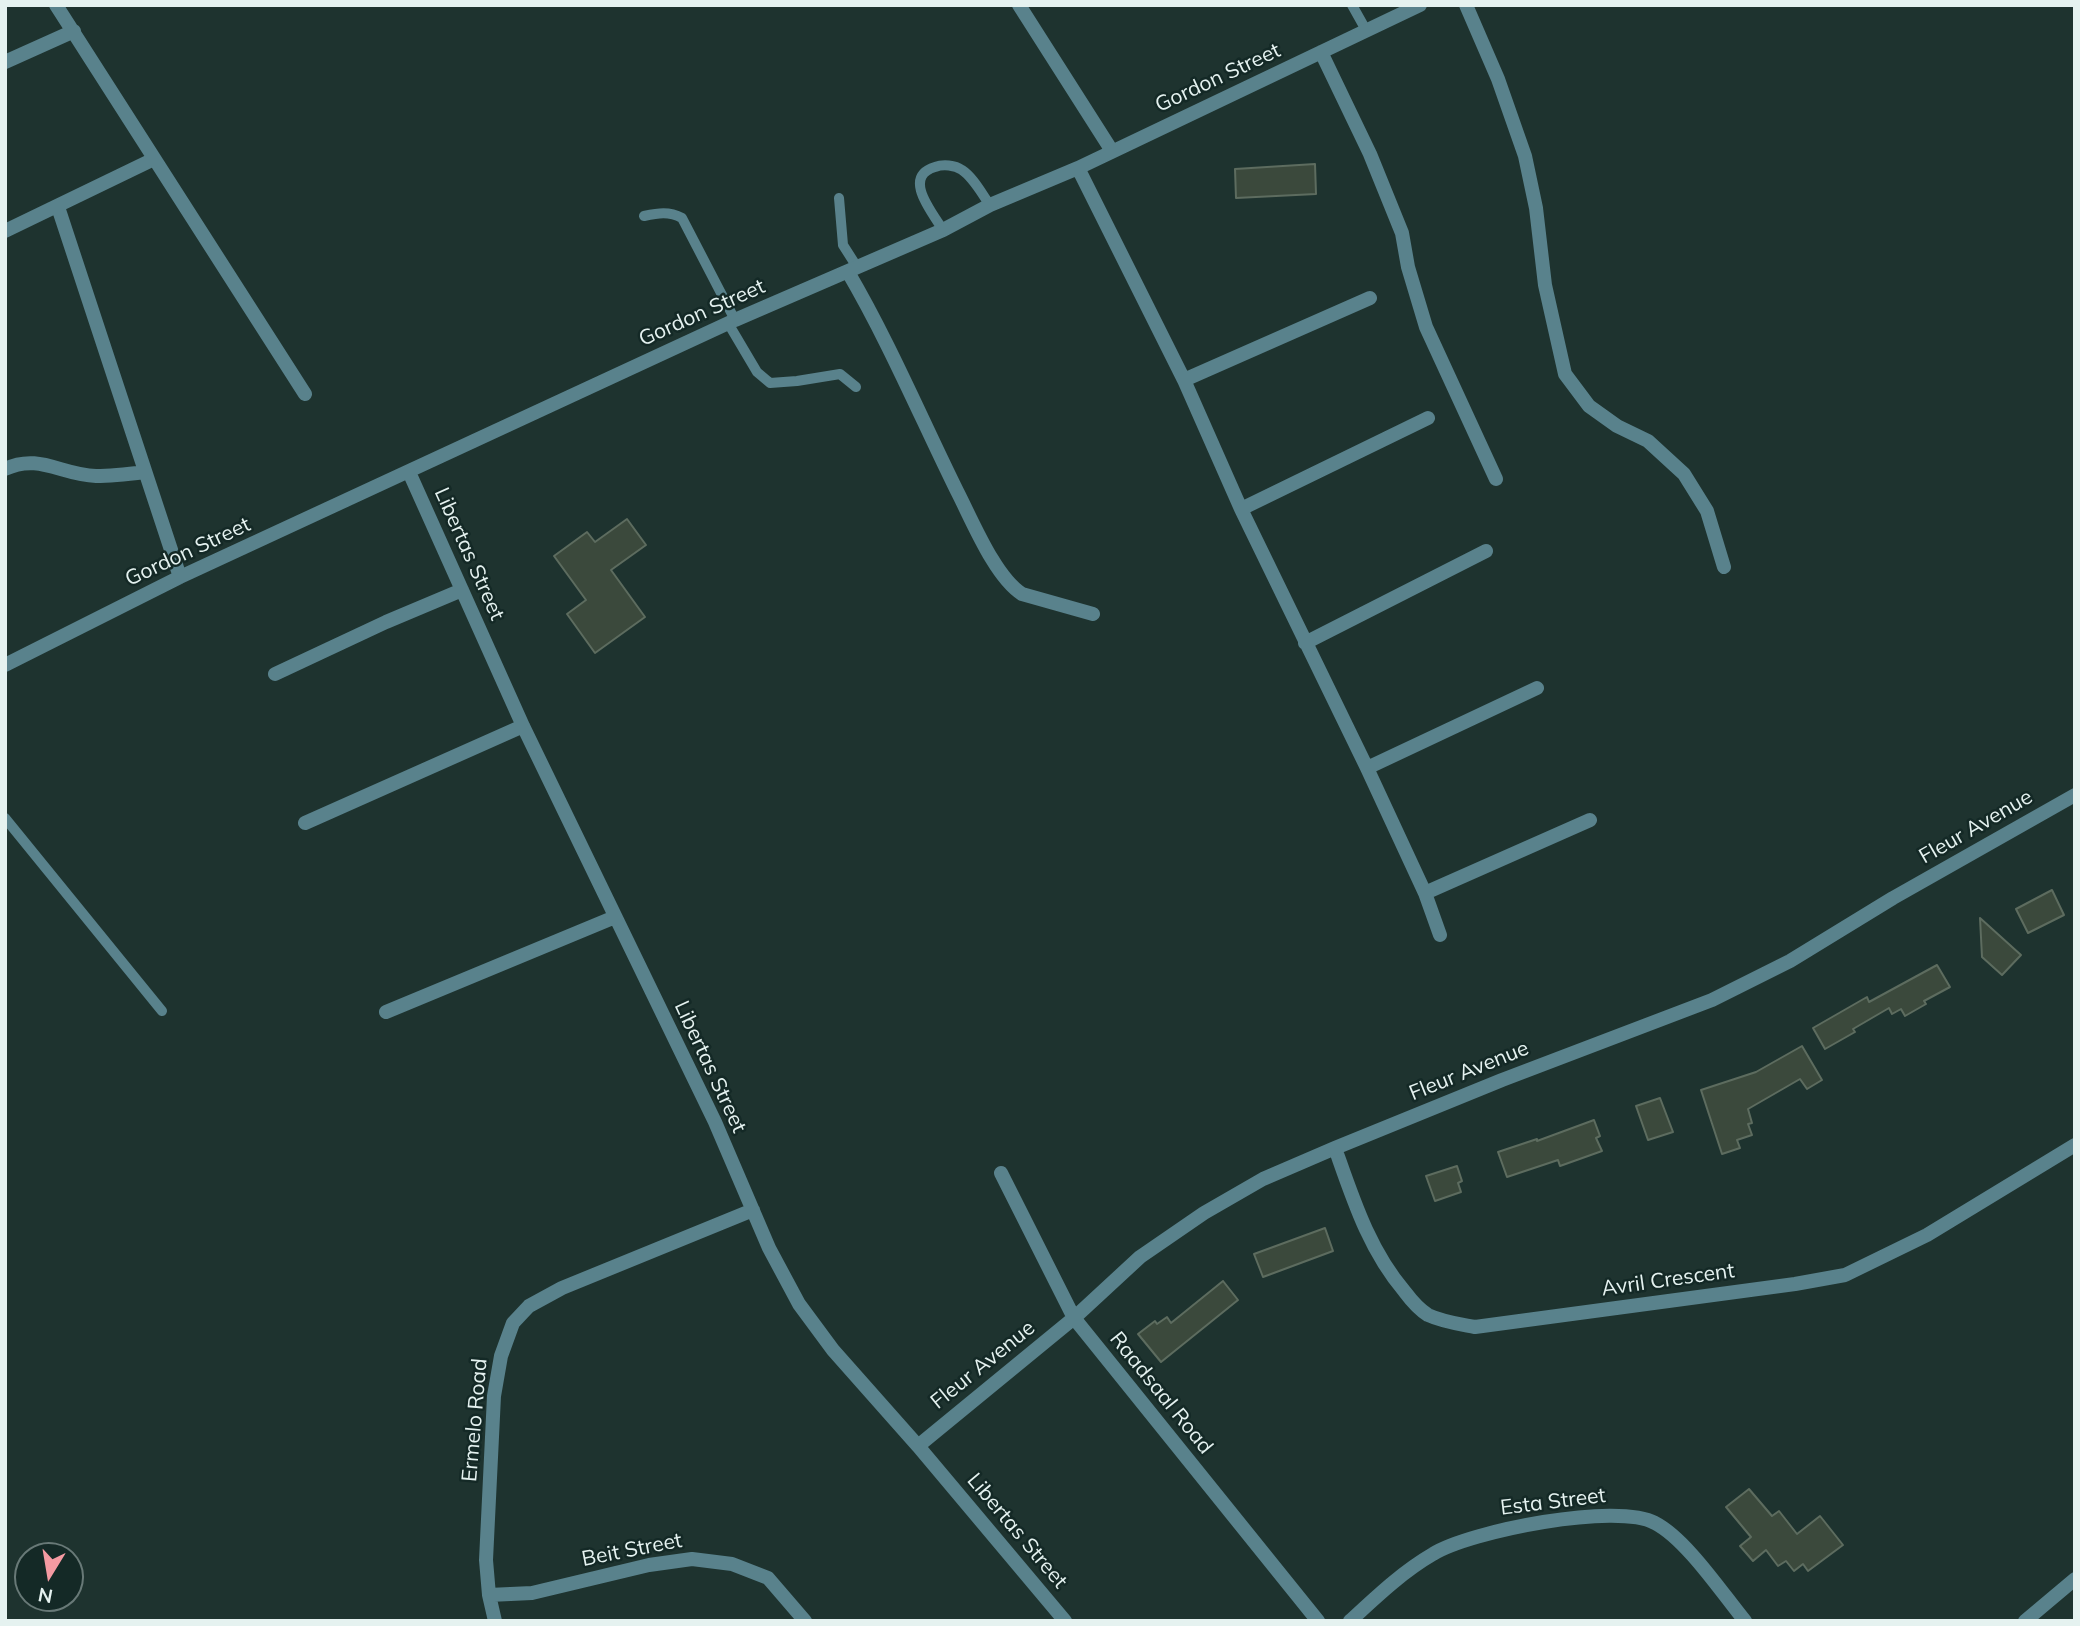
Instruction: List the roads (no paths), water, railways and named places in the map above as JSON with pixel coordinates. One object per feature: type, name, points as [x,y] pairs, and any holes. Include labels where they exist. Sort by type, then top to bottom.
[{"type":"street","points":[[56,5],[305,394]]},
{"type":"street","points":[[1019,5],[1111,151]]},
{"type":"street","name":"Gordon Street","points":[[5,665],[180,577],[732,321],[943,230],[989,205],[1078,168],[1420,5]]},
{"type":"street","points":[[1466,5],[1498,79],[1525,156],[1536,208],[1545,285],[1565,374],[1589,406],[1617,426],[1648,441],[1684,474],[1707,510],[1724,567]]},
{"type":"street","points":[[5,62],[74,32]]},
{"type":"street","points":[[1321,52],[1370,154],[1402,233],[1408,267],[1426,327],[1496,479]]},
{"type":"street","points":[[5,231],[155,159]]},
{"type":"street","points":[[1078,168],[1184,380],[1241,509],[1425,893],[1440,934]]},
{"type":"street","points":[[58,207],[180,577]]},
{"type":"street","points":[[853,269],[922,421],[1003,576],[1022,594],[1093,614]]},
{"type":"street","points":[[1184,380],[1370,298]]},
{"type":"street","points":[[1241,509],[1428,418]]},
{"type":"street","points":[[5,469],[24,462],[34,462],[55,469],[95,476],[145,472]]},
{"type":"street","name":"Libertas Street","points":[[409,472],[523,726],[715,1122],[769,1248],[799,1304],[833,1350],[918,1446],[1065,1621]]},
{"type":"street","points":[[1305,643],[1486,551]]},
{"type":"street","points":[[275,674],[386,621],[462,590]]},
{"type":"street","points":[[1367,768],[1537,688]]},
{"type":"street","points":[[305,824],[523,726]]},
{"type":"street","name":"Fleur Avenue","points":[[918,1446],[1074,1318],[1140,1257],[1204,1213],[1263,1179],[1723,994],[1790,961],[1893,898],[2075,794]]},
{"type":"street","points":[[1425,893],[1590,820]]},
{"type":"street","points":[[386,1012],[615,917]]},
{"type":"street","name":"Avril Crescent","points":[[1335,1148],[1361,1220],[1378,1256],[1393,1279],[1425,1313],[1440,1320],[1475,1327],[1782,1286],[1845,1275],[1927,1235],[2075,1144]]},
{"type":"street","name":"Raadsaal Road","points":[[1001,1173],[1074,1318],[1318,1621]]},
{"type":"street","name":"Ermelo Road","points":[[495,1621],[489,1595],[486,1560],[494,1396],[501,1356],[513,1323],[529,1306],[562,1288],[752,1210]]},
{"type":"street","name":"Esta Street","points":[[1350,1621],[1394,1582],[1435,1552],[1494,1530],[1549,1521],[1628,1515],[1654,1522],[1679,1541],[1745,1621]]},
{"type":"street","name":"Beit Street","points":[[489,1595],[531,1594],[649,1565],[692,1559],[732,1564],[768,1578],[805,1621]]},
{"type":"street","points":[[2025,1621],[2075,1579]]},
{"type":"lane","points":[[1352,5],[1366,30]]},
{"type":"lane","points":[[943,230],[924,200],[920,177],[924,172],[937,166],[952,166],[963,170],[989,205]]},
{"type":"lane","points":[[839,198],[843,245],[853,269]]},
{"type":"lane","points":[[644,216],[663,212],[682,218],[757,372],[770,383],[840,374],[856,387]]},
{"type":"lane","points":[[5,818],[162,1011]]}]
